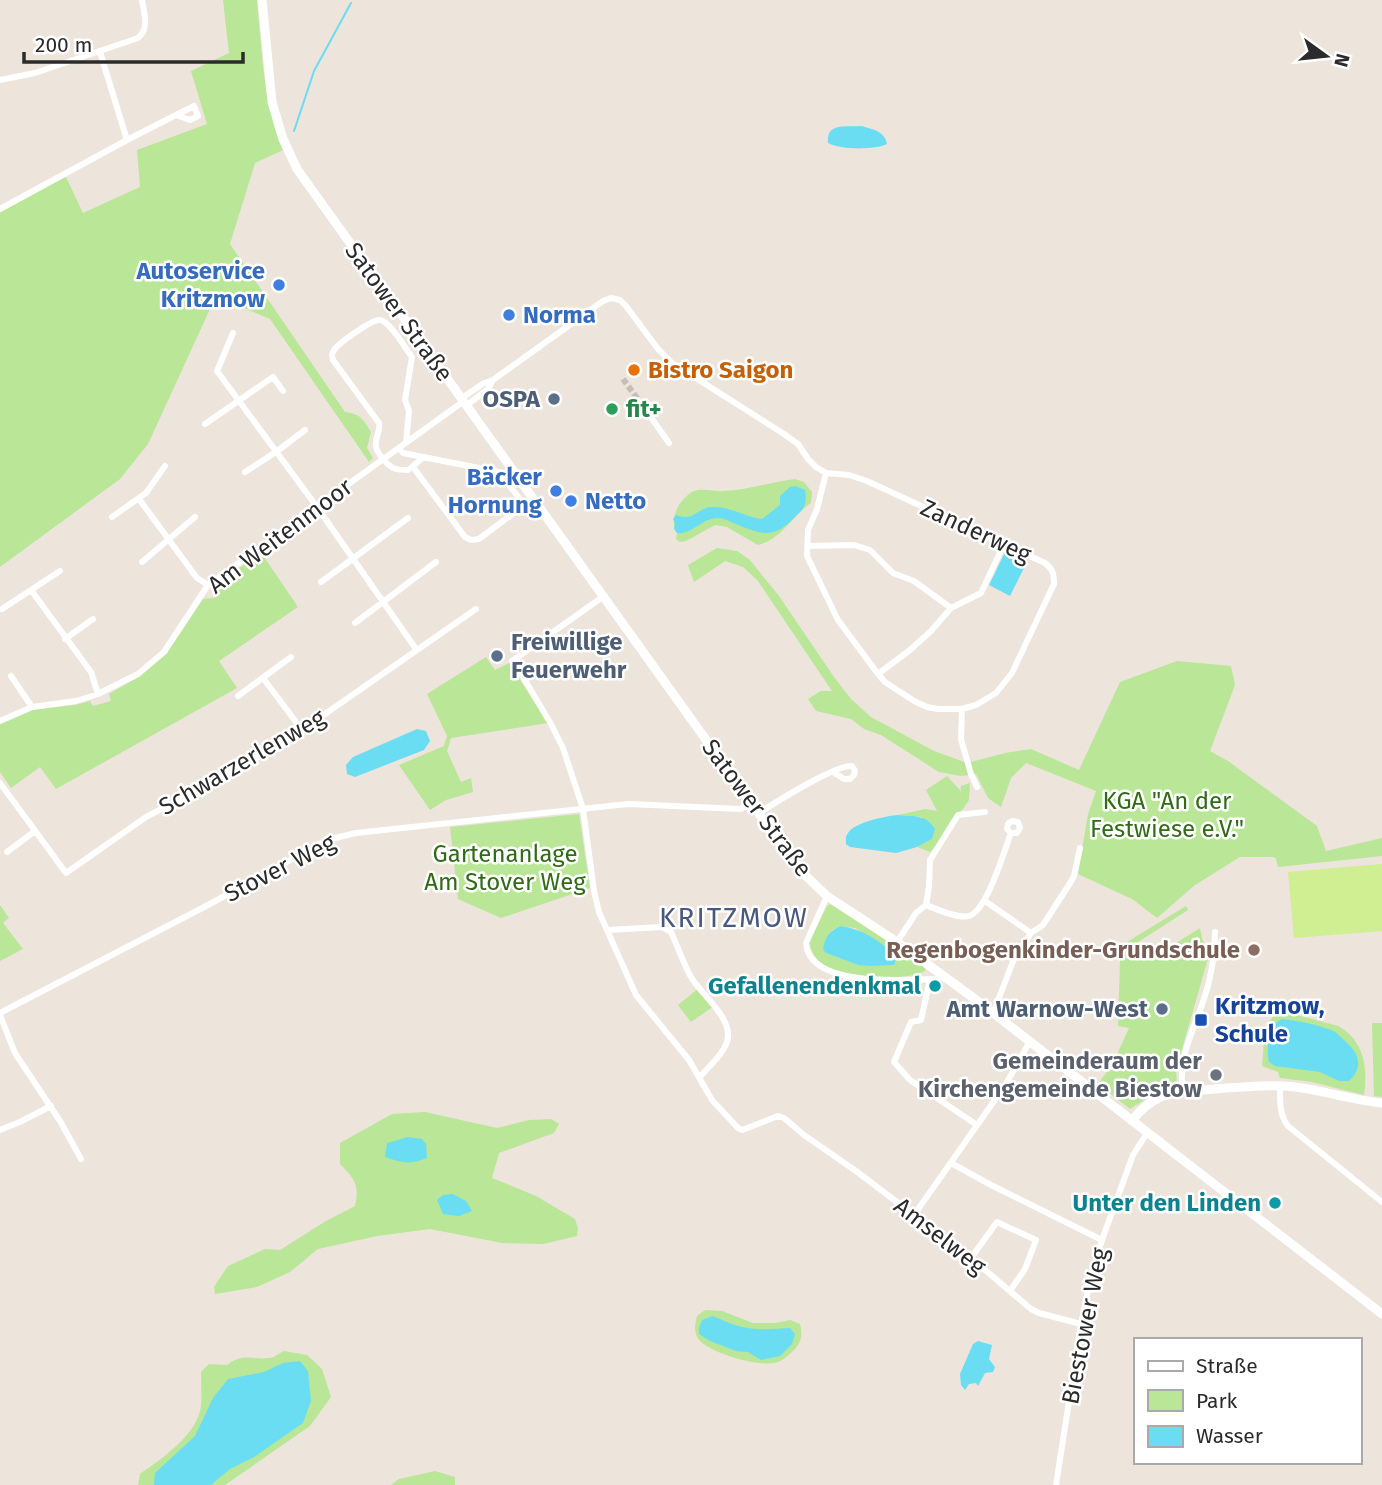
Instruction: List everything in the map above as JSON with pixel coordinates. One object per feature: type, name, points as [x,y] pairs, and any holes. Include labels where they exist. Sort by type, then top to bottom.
[{"type":"main road","name":"Satower Straße","points":[[262,0],[272,102],[277,123],[289,154],[305,180],[807,877],[827,896],[897,942],[1030,1041],[1382,1314]]},
{"type":"main road","points":[[1132,1121],[1150,1103],[1182,1092],[1280,1085],[1382,1103]]},
{"type":"street","points":[[0,80],[35,73],[138,38],[143,34],[146,21],[142,0]]},
{"type":"street","points":[[100,52],[127,140]]},
{"type":"street","points":[[0,209],[176,115]]},
{"type":"street","name":"Am Weitenmoor","points":[[0,721],[32,707],[76,701],[98,694],[138,674],[164,652],[208,585],[464,402],[484,383],[493,380],[603,301],[611,298],[620,300],[626,306],[671,363],[784,433],[798,444],[816,467],[826,473]]},
{"type":"street","points":[[406,443],[409,411],[405,400],[412,357],[387,323],[372,321],[336,347],[333,360],[379,423],[376,447],[393,469],[408,470],[425,457]]},
{"type":"street","points":[[233,333],[217,370],[416,649]]},
{"type":"street","points":[[205,424],[273,377],[284,391]]},
{"type":"street","points":[[650,416],[669,443]]},
{"type":"street","points":[[245,472],[304,430]]},
{"type":"street","points":[[399,448],[403,453],[499,471],[519,499],[518,506],[515,512],[479,539],[471,540],[465,537],[413,467]]},
{"type":"street","points":[[112,517],[139,499],[165,466]]},
{"type":"street","points":[[826,473],[817,509],[808,530],[807,546],[854,545],[870,550],[893,573],[914,581],[951,608]]},
{"type":"street","name":"Zanderweg","points":[[807,546],[807,556],[838,620],[878,674],[885,682],[927,707],[948,710],[976,705],[1004,684],[1012,673],[1054,584],[1054,574],[1045,563],[858,477],[826,473]]},
{"type":"street","points":[[139,499],[197,578],[208,585]]},
{"type":"street","points":[[142,562],[195,517]]},
{"type":"street","points":[[321,582],[408,518]]},
{"type":"street","points":[[878,674],[920,641],[951,608],[981,593],[1004,544]]},
{"type":"street","points":[[355,623],[436,562]]},
{"type":"street","points":[[2,609],[60,570]]},
{"type":"street","points":[[32,590],[91,672],[98,694]]},
{"type":"street","points":[[512,661],[604,596]]},
{"type":"street","name":"Schwarzerlenweg","points":[[35,831],[66,873],[146,817],[302,730],[476,609]]},
{"type":"street","points":[[65,639],[93,619]]},
{"type":"street","points":[[238,696],[291,657]]},
{"type":"street","points":[[520,672],[558,736],[583,809],[599,912],[607,930],[636,995],[700,1077],[728,1040],[728,1032],[723,1019],[691,977],[671,932],[662,927],[607,930]]},
{"type":"street","points":[[11,677],[32,707]]},
{"type":"street","points":[[263,678],[302,730]]},
{"type":"street","points":[[962,709],[961,739],[977,787]]},
{"type":"street","points":[[759,813],[833,772]]},
{"type":"street","points":[[1,787],[35,831],[7,852]]},
{"type":"street","name":"Stover Weg","points":[[0,1014],[327,840],[356,832],[628,804],[741,809],[751,802]]},
{"type":"street","points":[[897,942],[916,913],[926,905],[930,860],[958,815],[985,812]]},
{"type":"street","points":[[926,905],[968,917],[978,911],[985,901],[1011,833]]},
{"type":"street","points":[[993,1013],[1014,959],[1031,933],[1043,925],[1072,880],[1080,848]]},
{"type":"street","points":[[827,896],[807,943],[811,959],[826,970],[859,979],[930,979],[943,976]]},
{"type":"street","points":[[985,901],[1031,933]]},
{"type":"street","points":[[1182,1092],[1184,1057],[1207,988],[1215,954],[1215,932]]},
{"type":"street","points":[[930,979],[921,1020],[911,1021],[894,1062],[910,1080],[977,1125]]},
{"type":"street","points":[[0,1014],[15,1053],[51,1106],[81,1159]]},
{"type":"street","points":[[914,1215],[1006,1084],[1030,1041]]},
{"type":"street","name":"Amselweg","points":[[700,1077],[712,1100],[738,1128],[747,1129],[778,1116],[784,1118],[971,1258],[1031,1310],[1081,1324]]},
{"type":"street","points":[[1280,1085],[1281,1110],[1283,1120],[1288,1126],[1382,1202]]},
{"type":"street","points":[[0,1130],[51,1106]]},
{"type":"street","name":"Biestower Weg","points":[[1056,1485],[1081,1324],[1092,1272],[1133,1155],[1147,1133]]},
{"type":"street","points":[[951,1163],[1102,1240]]},
{"type":"street","points":[[971,1258],[998,1222],[1036,1240],[1025,1269],[1010,1291]]},
{"type":"green space","points":[[223,0],[257,0],[267,95],[283,150],[255,163],[230,244],[345,412],[358,416],[366,424],[371,432],[367,448],[373,458],[369,462],[270,319],[216,296],[148,444],[120,479],[0,567],[0,212],[65,175],[83,213],[140,187],[137,150],[207,124],[191,71],[229,53]]},
{"type":"green space","points":[[795,479],[804,482],[812,492],[811,503],[774,538],[758,545],[727,527],[715,525],[686,541],[680,542],[676,539],[674,516],[683,500],[692,492],[733,490]]},
{"type":"green space","name":"KGA \"An der Festwiese e.V.\"","points":[[717,548],[737,551],[750,560],[779,596],[834,677],[851,699],[871,717],[934,751],[967,763],[1031,749],[1079,770],[1120,682],[1177,661],[1231,666],[1235,685],[1210,751],[1228,761],[1317,826],[1326,851],[1382,838],[1382,856],[1278,867],[1274,857],[1240,857],[1195,885],[1157,918],[1132,899],[1078,874],[1088,814],[1096,791],[1026,763],[1011,778],[1001,807],[988,798],[976,774],[961,776],[939,772],[851,719],[816,711],[808,699],[821,691],[832,691],[758,581],[743,567],[725,561],[694,582],[688,565]]},
{"type":"green space","points":[[262,554],[298,607],[219,661],[237,688],[56,789],[40,767],[11,788],[0,772],[0,724],[32,710],[90,701],[93,706],[111,701],[109,694],[140,676],[167,653],[203,599],[214,598],[217,594],[220,588],[219,580]]},
{"type":"green space","name":"Gartenanlage Am Stover Weg","points":[[486,657],[495,670],[509,663],[548,723],[451,738],[447,751],[461,782],[471,778],[473,792],[446,800],[430,810],[399,765],[444,746],[447,736],[427,694]]},
{"type":"green space","points":[[947,776],[960,790],[960,795],[961,786],[970,783],[969,800],[954,816],[930,852],[917,847],[932,839],[922,817],[898,815],[925,809],[937,811],[926,790]]},
{"type":"green space","name":"Gartenanlage Am Stover Weg","points":[[579,814],[590,888],[501,918],[458,899],[450,827]]},
{"type":"green space","points":[[1382,864],[1382,931],[1294,938],[1288,872]]},
{"type":"green space","points":[[830,904],[894,945],[925,968],[925,971],[903,977],[875,977],[846,973],[825,966],[815,956],[809,943]],"holes":[[[841,926],[855,928],[892,952],[858,965],[823,950],[832,930]]]},
{"type":"green space","points":[[0,905],[9,918],[3,923],[23,949],[0,961]]},
{"type":"green space","points":[[1186,906],[1188,910],[1138,942],[1149,960],[1200,928],[1209,955],[1176,1070],[1177,1088],[1155,1093],[1130,1109],[1098,1084],[1112,1065],[1129,1028],[1118,1026],[1122,951],[1127,942]]},
{"type":"green space","points":[[699,988],[714,1006],[691,1022],[678,1005]]},
{"type":"green space","points":[[1286,1012],[1338,1026],[1354,1039],[1364,1065],[1364,1095],[1312,1082],[1280,1078],[1278,1072],[1262,1066],[1265,1028],[1273,1017]]},
{"type":"green space","points":[[1372,1023],[1382,1023],[1382,1097],[1374,1096]]},
{"type":"green space","points":[[425,1112],[497,1128],[529,1120],[551,1119],[559,1124],[554,1133],[499,1153],[492,1178],[536,1196],[575,1219],[577,1236],[543,1244],[502,1243],[430,1229],[377,1236],[318,1249],[290,1272],[257,1287],[215,1294],[214,1287],[228,1266],[265,1249],[280,1250],[355,1206],[356,1187],[340,1164],[340,1143],[392,1114]]},
{"type":"green space","points":[[705,1310],[722,1311],[753,1323],[790,1320],[800,1324],[799,1343],[778,1362],[760,1363],[737,1359],[706,1346],[696,1335],[697,1316]]},
{"type":"green space","points":[[284,1351],[307,1355],[322,1369],[331,1397],[310,1426],[225,1485],[138,1485],[140,1474],[178,1445],[194,1426],[201,1405],[201,1372],[209,1364],[227,1365],[239,1359],[274,1357]]},
{"type":"green space","points":[[435,1471],[455,1477],[455,1485],[391,1485],[399,1479]]},
{"type":"water","points":[[861,126],[881,133],[887,144],[858,148],[828,143],[828,136],[834,129]]},
{"type":"water","points":[[796,486],[805,490],[804,506],[785,526],[771,533],[758,532],[718,518],[682,533],[677,533],[674,529],[673,519],[676,515],[692,516],[712,507],[762,519],[780,505],[780,496],[790,487]]},
{"type":"water","points":[[1006,550],[1028,560],[1010,596],[989,585]]},
{"type":"water","points":[[417,729],[426,731],[430,741],[424,750],[355,777],[347,774],[346,765],[353,757]]},
{"type":"water","points":[[898,815],[920,817],[928,821],[935,829],[932,839],[896,853],[850,847],[846,844],[847,834],[857,826]]},
{"type":"water","points":[[841,926],[865,933],[879,942],[892,953],[896,960],[894,965],[858,965],[826,953],[823,950],[826,938]]},
{"type":"water","points":[[1282,1019],[1319,1026],[1338,1034],[1358,1059],[1357,1070],[1349,1081],[1339,1081],[1320,1072],[1275,1066],[1269,1062],[1268,1044],[1271,1032]]},
{"type":"water","points":[[408,1137],[422,1139],[426,1144],[427,1158],[406,1162],[385,1157],[387,1143]]},
{"type":"water","points":[[453,1194],[466,1201],[472,1211],[459,1216],[443,1214],[437,1200],[443,1195]]},
{"type":"water","points":[[713,1316],[749,1328],[790,1328],[795,1334],[792,1344],[780,1356],[761,1360],[748,1352],[736,1351],[699,1334],[702,1320]]},
{"type":"water","points":[[978,1341],[992,1345],[989,1359],[995,1367],[993,1372],[985,1373],[978,1386],[976,1383],[969,1384],[965,1390],[961,1385],[960,1374],[973,1344]]},
{"type":"water","points":[[300,1361],[308,1371],[311,1401],[303,1423],[254,1457],[230,1469],[211,1485],[154,1485],[155,1473],[195,1436],[213,1398],[228,1379],[264,1372],[283,1363]]},
{"type":"waterway","points":[[294,131],[314,71],[351,3]]},
{"type":"tunnel","points":[[623,379],[650,416]]},
{"type":"place","name":"Autoservice Kritzmow","points":[[279,285]]},
{"type":"place","name":"Norma","points":[[509,315]]},
{"type":"place","name":"Bistro Saigon","points":[[634,370]]},
{"type":"place","name":"OSPA","points":[[554,399]]},
{"type":"place","name":"fit+","points":[[612,409]]},
{"type":"place","name":"Bäcker Hornung","points":[[556,491]]},
{"type":"place","name":"Netto","points":[[571,501]]},
{"type":"place","name":"Freiwillige Feuerwehr","points":[[497,656]]},
{"type":"place","name":"Regenbogenkinder-Grundschule","points":[[1254,950]]},
{"type":"place","name":"Gefallenendenkmal","points":[[935,986]]},
{"type":"place","name":"Amt Warnow-West","points":[[1162,1009]]},
{"type":"place","name":"Kritzmow, Schule","points":[[1201,1020]]},
{"type":"place","name":"Gemeinderaum der Kirchengemeinde Biestow","points":[[1216,1075]]},
{"type":"place","name":"Unter den Linden","points":[[1275,1203]]},
{"type":"district","name":"KRITZMOW","points":[[734,917]]}]
